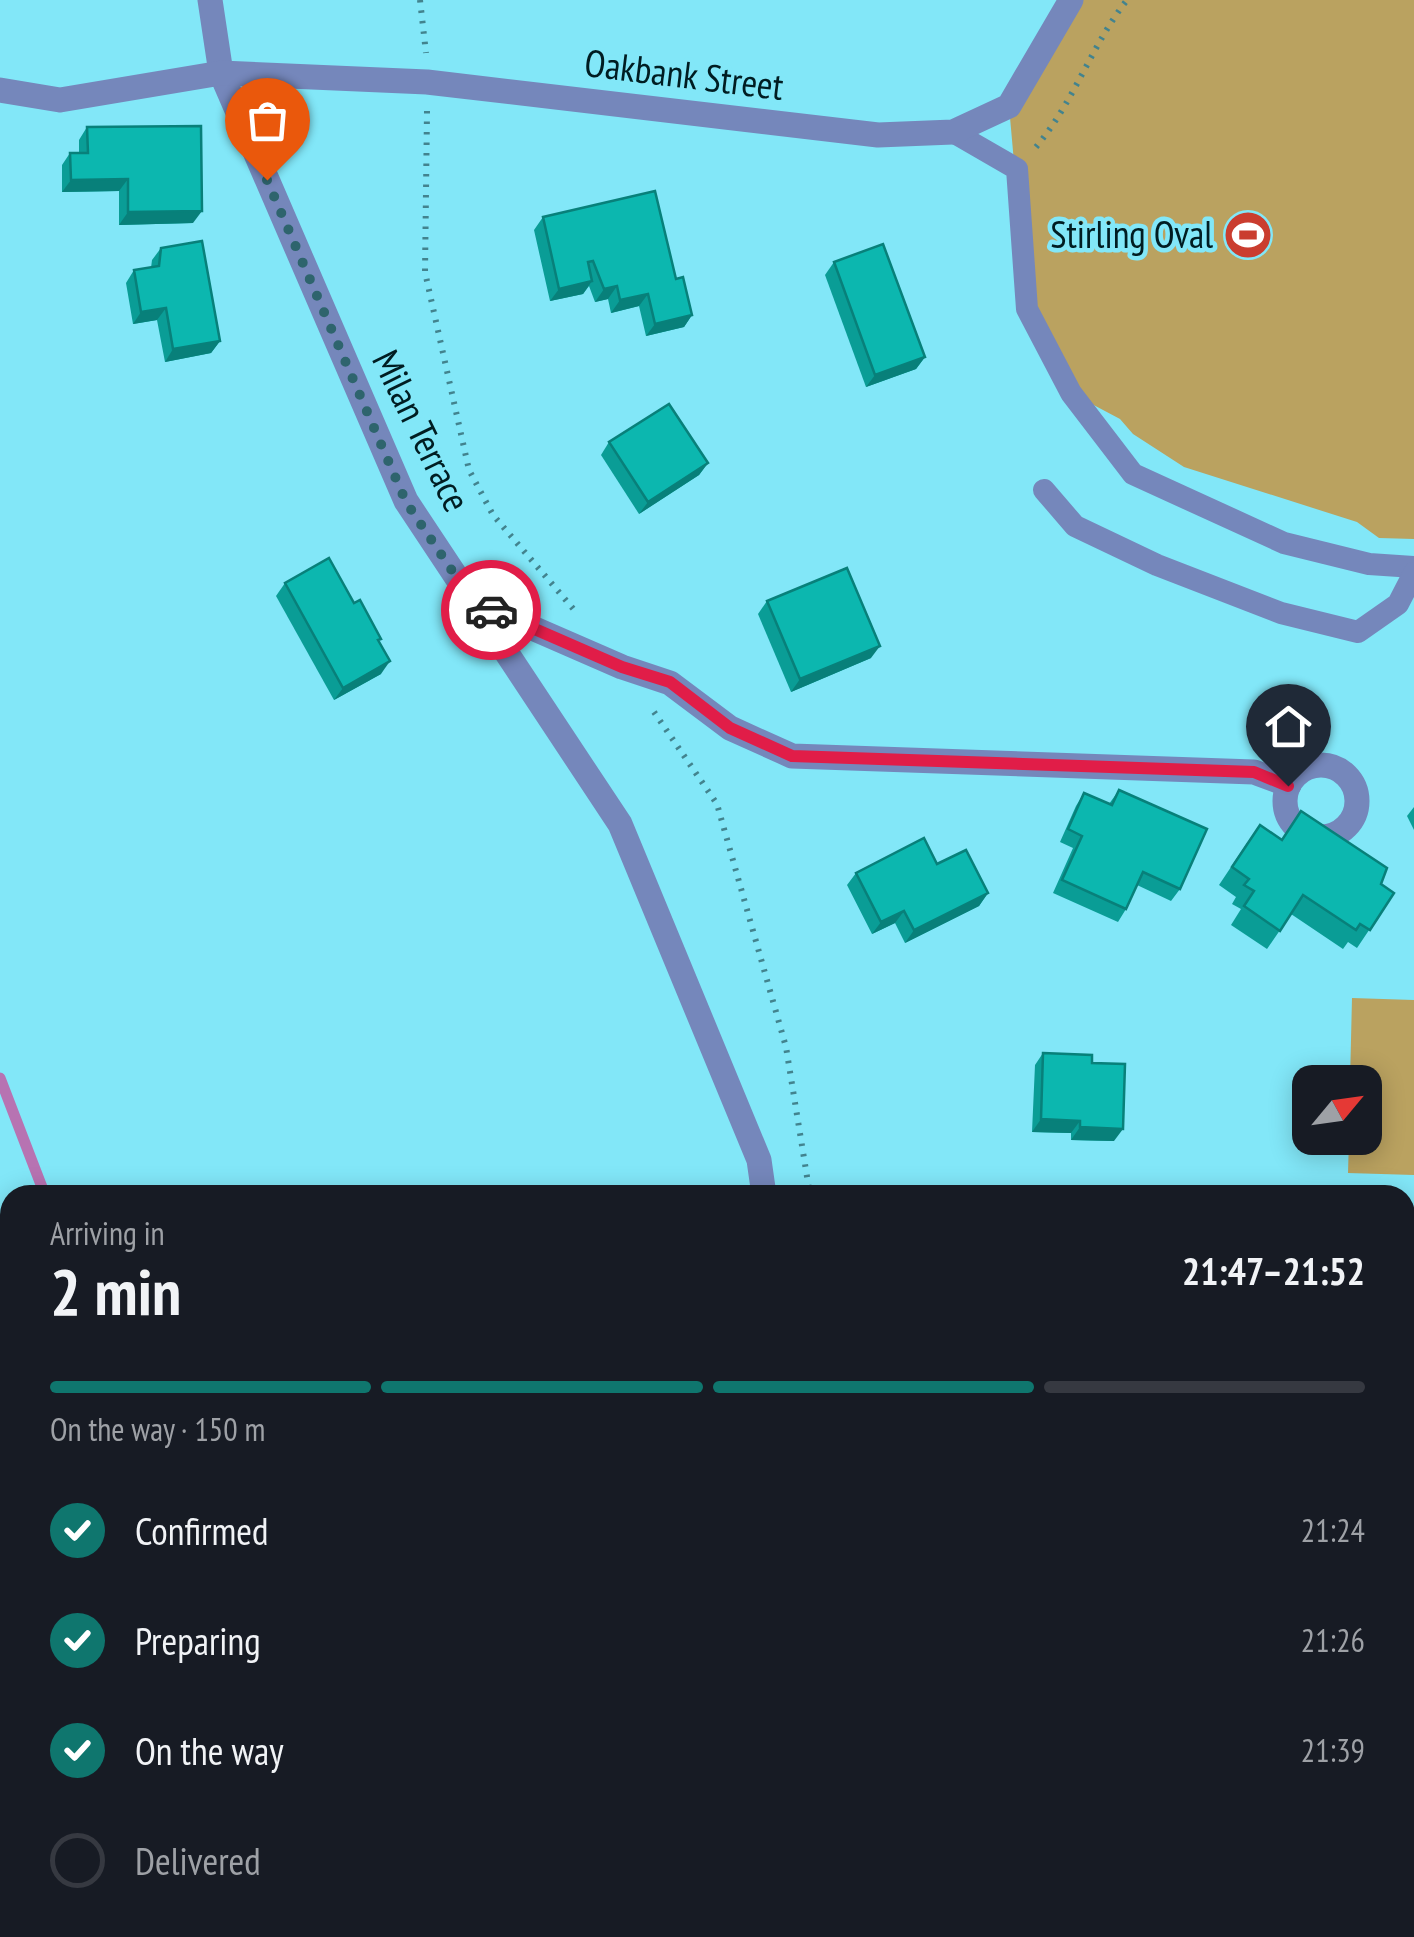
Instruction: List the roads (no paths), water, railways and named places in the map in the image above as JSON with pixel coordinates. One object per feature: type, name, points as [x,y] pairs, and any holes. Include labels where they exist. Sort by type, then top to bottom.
[{"type":"street","name":"Milan Terrace","points":[[210,0],[221,73],[406,502],[620,824],[760,1160],[763,1185]]},
{"type":"street","name":"Oakbank Street","points":[[0,90],[60,100],[221,73],[428,82],[878,136],[953,132],[1009,106],[1072,0]]},
{"type":"street","points":[[473,602],[622,667],[670,682],[730,728],[792,756],[1254,772],[1288,786]]},
{"type":"lane","points":[[953,132],[1017,169],[1027,309],[1071,394],[1134,474],[1284,542],[1369,564],[1414,570],[1398,604],[1358,632],[1282,613],[1158,564],[1075,526],[1044,490]]},
{"type":"waterway","points":[[0,1078],[41,1185]]},
{"type":"place","name":"Stirling Oval","points":[[1248,235]]}]
